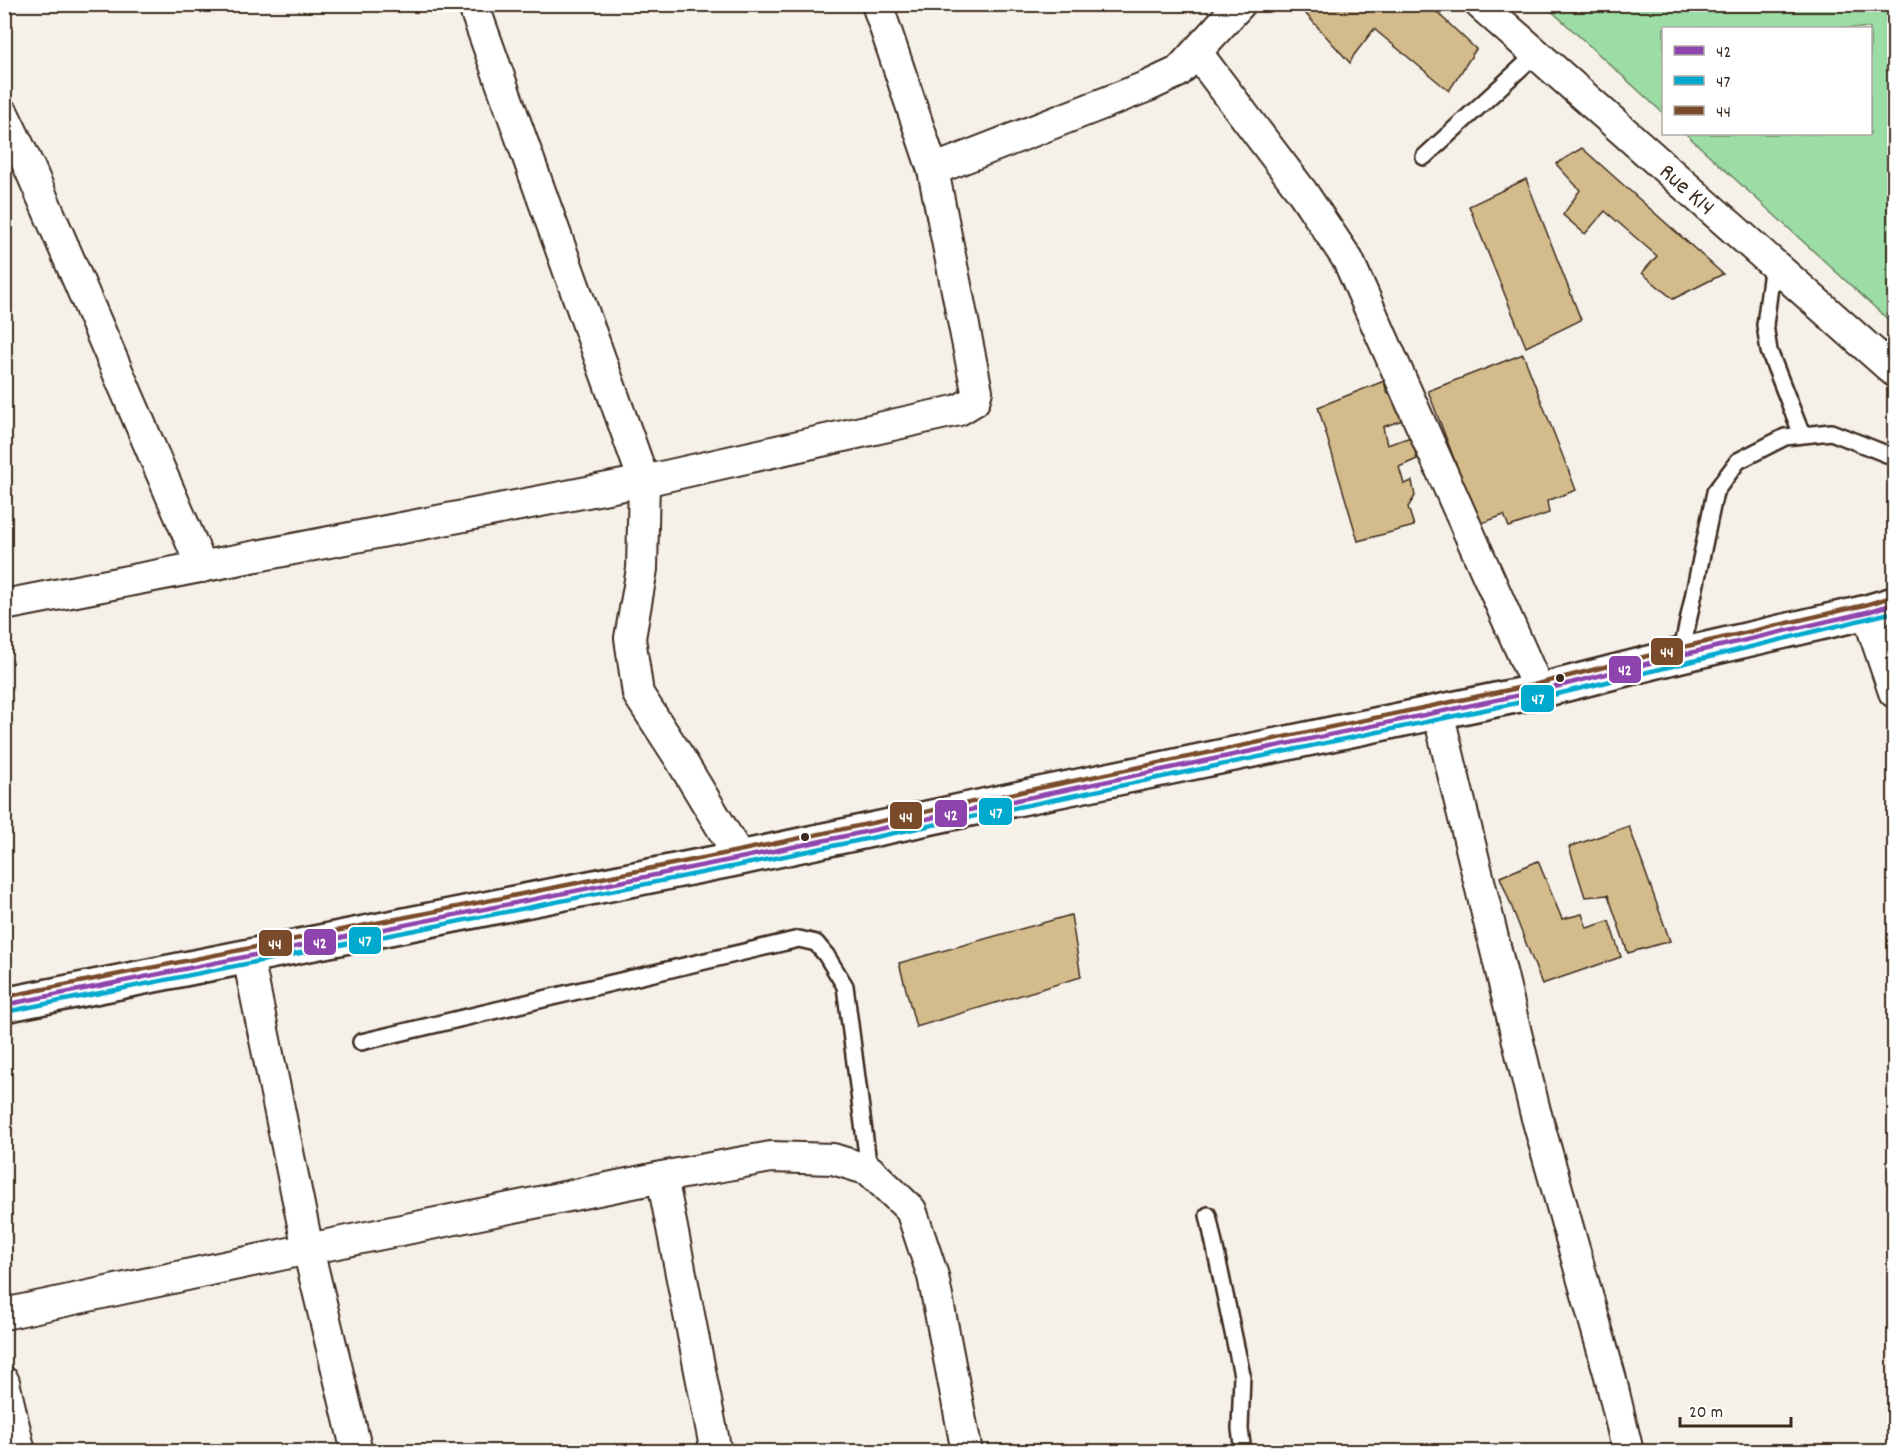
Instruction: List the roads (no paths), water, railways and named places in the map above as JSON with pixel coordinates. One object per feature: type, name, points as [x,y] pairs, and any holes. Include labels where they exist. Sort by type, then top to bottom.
[{"type":"street","points":[[473,4],[644,481],[642,569],[630,638],[638,694],[740,858]]},
{"type":"street","points":[[4,605],[644,481],[959,410],[974,401],[977,392],[933,170],[877,4]]},
{"type":"street","points":[[933,170],[1148,86],[1178,72],[1240,4]]},
{"type":"street","name":"Rue K14","points":[[1480,4],[1894,371]]},
{"type":"street","points":[[1197,53],[1303,193],[1348,260],[1539,691]]},
{"type":"street","points":[[4,116],[30,169],[202,567]]},
{"type":"street","points":[[4,1005],[740,858],[1539,691],[1881,608],[1894,692]]},
{"type":"street","points":[[1438,712],[1535,1111],[1610,1376],[1628,1452]]},
{"type":"street","points":[[248,957],[308,1249],[357,1452]]},
{"type":"street","points":[[4,1314],[663,1177],[771,1157],[833,1159],[869,1170],[911,1210],[933,1276],[967,1452]]},
{"type":"street","points":[[663,1177],[716,1452]]},
{"type":"street","points":[[4,1382],[20,1452]]},
{"type":"lane","points":[[1424,157],[1536,54]]},
{"type":"lane","points":[[1773,263],[1765,325],[1769,351],[1802,435]]},
{"type":"lane","points":[[1681,655],[1715,492],[1738,461],[1785,437],[1830,432],[1894,457]]},
{"type":"lane","points":[[361,1042],[800,939],[816,944],[826,955],[845,986],[869,1170]]},
{"type":"lane","points":[[1208,1215],[1242,1375],[1240,1429],[1243,1452]]}]
